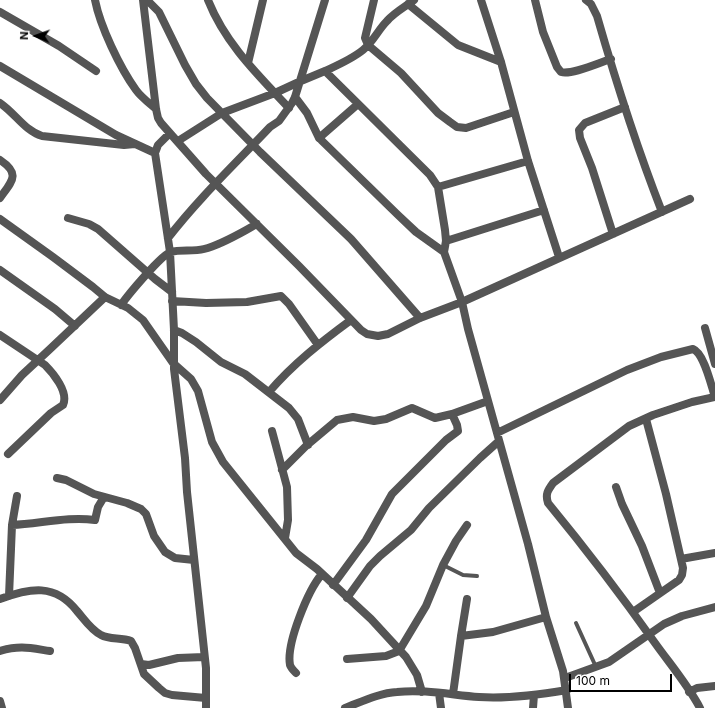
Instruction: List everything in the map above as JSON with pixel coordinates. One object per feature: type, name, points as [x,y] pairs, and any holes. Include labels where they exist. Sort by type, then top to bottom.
[{"type":"street","points":[[95,0],[108,37],[120,63],[137,91],[156,109]]},
{"type":"street","points":[[142,0],[158,118],[215,182],[351,320],[367,334],[378,336],[388,334],[420,318],[462,302],[690,199]]},
{"type":"street","points":[[147,0],[159,12],[174,44],[196,84],[254,145],[351,238],[420,318]]},
{"type":"street","points":[[208,0],[213,13],[238,53],[289,108]]},
{"type":"street","points":[[248,63],[263,0]]},
{"type":"street","points":[[168,238],[186,214],[215,182],[254,145],[270,127],[279,121],[289,108],[301,81],[324,0]]},
{"type":"street","points":[[374,0],[365,38],[368,45],[401,73],[438,113],[457,127],[466,128],[514,112]]},
{"type":"street","points":[[481,0],[528,161],[559,257]]},
{"type":"street","points":[[536,0],[543,32],[560,72],[565,73],[573,71],[610,59]]},
{"type":"street","points":[[588,1],[597,16],[645,168],[662,212]]},
{"type":"street","points":[[178,141],[222,113],[275,93],[339,65],[368,45],[386,21],[411,2],[458,45],[500,62]]},
{"type":"street","points":[[0,12],[59,46],[96,71]]},
{"type":"street","points":[[0,66],[116,135],[155,153]]},
{"type":"street","points":[[325,71],[430,175],[438,187],[446,241],[444,252],[462,302],[468,329],[528,544],[546,617],[565,678],[568,708]]},
{"type":"street","points":[[295,97],[307,113],[319,138],[407,224],[444,252]]},
{"type":"street","points":[[0,103],[9,109],[34,134],[124,145],[135,144]]},
{"type":"street","points":[[319,138],[358,104]]},
{"type":"street","points":[[613,234],[592,168],[579,135],[579,130],[584,123],[625,107]]},
{"type":"street","points":[[170,133],[158,145],[155,153],[170,252],[174,330],[173,364],[185,458],[194,560],[201,613],[206,668],[206,708]]},
{"type":"street","points":[[0,160],[11,168],[13,172],[12,180],[0,198]]},
{"type":"street","points":[[438,187],[528,161]]},
{"type":"street","points":[[446,241],[544,210]]},
{"type":"street","points":[[68,218],[89,224],[98,229],[172,292]]},
{"type":"street","points":[[0,219],[105,297],[128,308],[143,320],[173,364],[191,379],[198,391],[212,442],[223,462],[296,552],[371,619],[406,657],[417,675],[422,692]]},
{"type":"street","points":[[121,305],[160,260],[170,252],[206,249],[226,241],[257,224]]},
{"type":"street","points":[[0,270],[56,309],[75,326]]},
{"type":"street","points":[[172,301],[206,303],[247,302],[281,296],[289,304],[318,345]]},
{"type":"street","points":[[1,396],[105,297]]},
{"type":"street","points":[[269,392],[291,368],[351,320]]},
{"type":"street","points":[[705,328],[715,364]]},
{"type":"street","points":[[174,330],[196,342],[221,362],[245,374],[289,408],[298,419],[308,445]]},
{"type":"street","points":[[0,335],[45,365],[55,376],[63,392],[65,402],[51,413],[8,454]]},
{"type":"street","points":[[347,598],[370,566],[411,530],[430,508],[480,458],[498,437],[627,370],[661,357],[693,349],[697,350],[702,358],[715,397],[692,402],[629,426],[553,483],[547,491],[546,496],[548,503],[633,612],[700,708]]},
{"type":"street","points":[[282,470],[337,420],[346,417],[353,417],[374,421],[386,419],[412,408],[435,418],[452,414],[488,401]]},
{"type":"street","points":[[333,584],[366,540],[392,494],[442,444],[458,431],[452,414]]},
{"type":"street","points":[[633,612],[679,580],[682,575],[683,568],[666,494],[646,419]]},
{"type":"street","points":[[272,431],[287,487],[288,520],[285,538]]},
{"type":"street","points":[[57,478],[66,480],[94,494],[127,503],[142,509],[146,514],[154,536],[163,549],[175,558],[194,560]]},
{"type":"street","points":[[616,488],[642,546],[660,592]]},
{"type":"street","points":[[9,596],[12,525],[17,496]]},
{"type":"street","points":[[12,525],[83,518],[95,520],[98,507],[104,497]]},
{"type":"street","points":[[347,660],[386,656],[400,651],[426,606],[443,565],[456,541],[467,525]]},
{"type":"street","points":[[681,559],[715,552]]},
{"type":"street","points":[[296,673],[291,667],[290,659],[293,639],[307,598],[315,582],[322,574]]},
{"type":"street","points":[[0,599],[19,592],[43,590],[56,592],[69,602],[84,620],[99,634],[107,637],[131,641],[144,674],[165,693],[206,698]]},
{"type":"street","points":[[453,694],[467,599]]},
{"type":"street","points":[[565,678],[610,662],[664,624],[682,616],[715,607]]},
{"type":"street","points":[[461,636],[493,632],[546,617]]},
{"type":"street","points":[[0,651],[12,647],[25,647],[50,651]]},
{"type":"street","points":[[141,664],[151,665],[178,658],[204,657]]},
{"type":"street","points":[[689,692],[697,688],[715,686]]},
{"type":"street","points":[[345,708],[387,693],[410,691],[479,697],[534,695],[567,690]]},
{"type":"street","points":[[439,693],[441,708]]},
{"type":"street","points":[[533,708],[534,695]]},
{"type":"street","points":[[0,701],[2,708]]},
{"type":"lane","points":[[443,565],[463,575],[477,576]]},
{"type":"lane","points":[[576,623],[596,667]]}]
